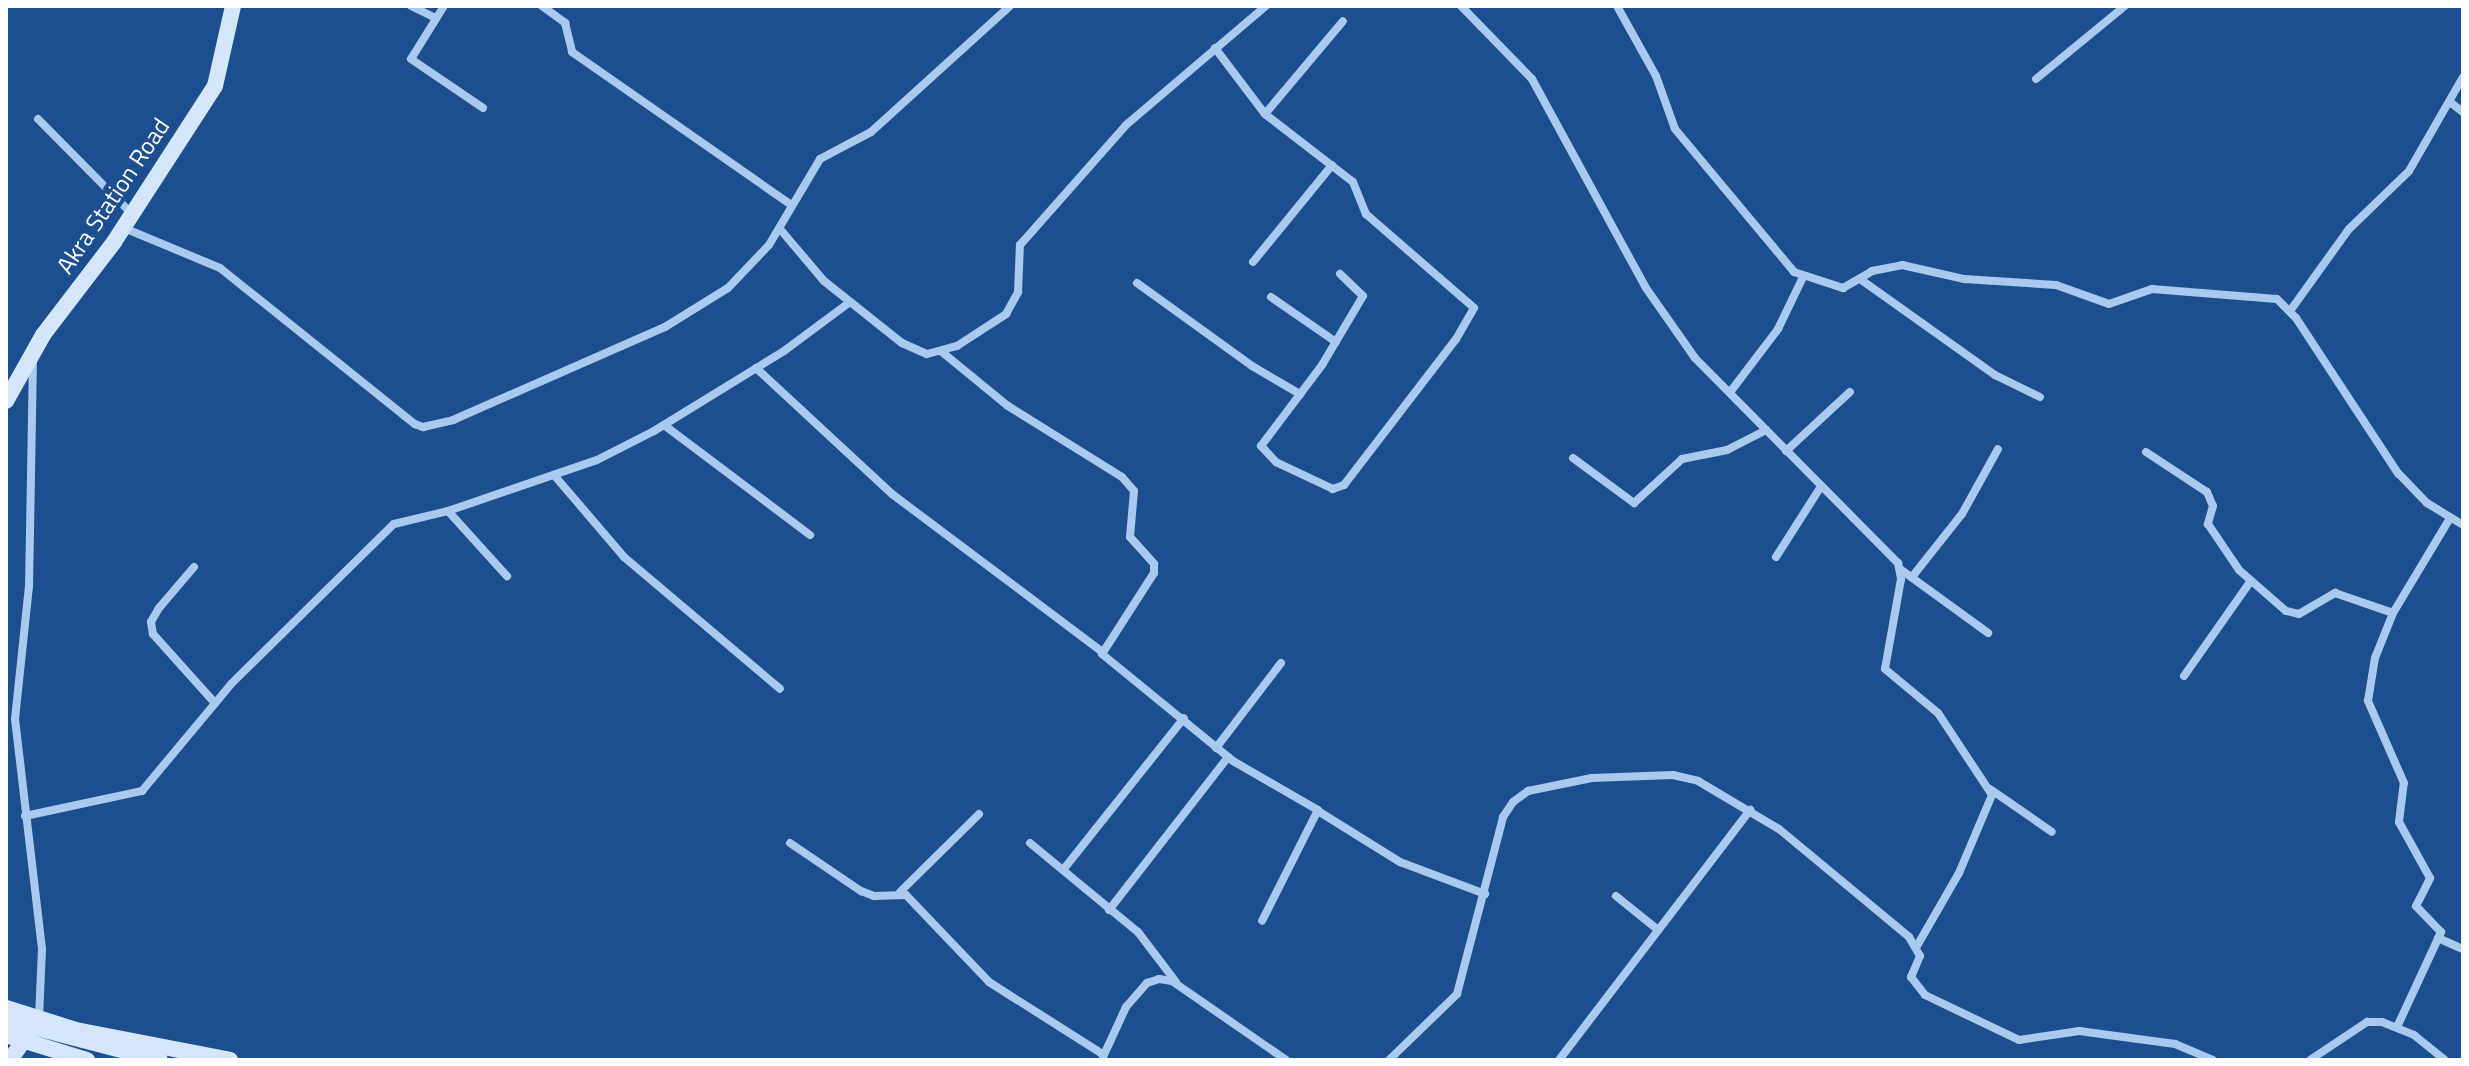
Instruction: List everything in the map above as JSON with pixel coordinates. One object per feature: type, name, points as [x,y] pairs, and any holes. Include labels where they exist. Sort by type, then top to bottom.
[{"type":"main road","name":"Akra Station Road","points":[[6,401],[33,354],[128,221],[215,86],[233,6]]},
{"type":"main road","points":[[6,1008],[38,1020],[230,1060]]},
{"type":"main road","points":[[6,1020],[160,1060]]},
{"type":"main road","points":[[10,1060],[38,1020]]},
{"type":"main road","points":[[6,1035],[87,1060]]},
{"type":"street","points":[[411,6],[436,18]]},
{"type":"street","points":[[444,6],[411,59],[483,108]]},
{"type":"street","points":[[542,6],[565,23],[572,52],[791,205]]},
{"type":"street","points":[[38,119],[128,221],[220,268],[423,427],[453,420],[665,327],[728,288],[780,229],[820,159],[871,132],[1010,6]]},
{"type":"street","points":[[780,229],[824,281],[919,353],[942,352],[976,337],[1006,314],[1018,292],[1020,245],[1126,125],[1266,6]]},
{"type":"street","points":[[1461,6],[1532,79],[1646,288],[1695,358],[1731,391],[1900,569],[1988,633]]},
{"type":"street","points":[[1617,6],[1656,76],[1675,129],[1785,265],[1803,277],[1831,288],[1888,266],[1902,265],[1964,279],[2056,285],[2109,304],[2165,289],[2270,297],[2290,311],[2398,473],[2450,518],[2463,525]]},
{"type":"street","points":[[2036,79],[2125,6]]},
{"type":"street","points":[[1265,114],[1343,21]]},
{"type":"street","points":[[1215,48],[1265,114],[1358,188],[1366,214],[1474,308],[1456,339],[1339,489],[1263,452],[1264,440],[1336,342],[1363,296],[1340,274]]},
{"type":"street","points":[[2290,311],[2349,229],[2409,171],[2463,77]]},
{"type":"street","points":[[2450,102],[2463,112]]},
{"type":"street","points":[[1253,262],[1332,165]]},
{"type":"street","points":[[1731,391],[1778,329],[1803,277]]},
{"type":"street","points":[[1860,279],[1995,375],[2040,397]]},
{"type":"street","points":[[1137,283],[1241,359],[1300,394]]},
{"type":"street","points":[[1271,297],[1336,342]]},
{"type":"street","points":[[25,816],[142,791],[215,703],[382,532],[394,524],[448,511],[597,460],[664,425],[756,368],[850,302]]},
{"type":"street","points":[[942,352],[1008,406],[1122,477],[1134,491],[1130,537],[1154,564],[1154,573],[1101,651]]},
{"type":"street","points":[[33,354],[29,586],[15,719],[42,949],[38,1020]]},
{"type":"street","points":[[756,368],[892,494],[1101,651],[1228,757],[1400,862],[1485,894]]},
{"type":"street","points":[[1786,451],[1850,392]]},
{"type":"street","points":[[664,425],[810,535]]},
{"type":"street","points":[[1573,458],[1634,503],[1682,459],[1727,450],[1766,430]]},
{"type":"street","points":[[1912,577],[1962,514],[1998,449]]},
{"type":"street","points":[[2146,452],[2207,492],[2213,506],[2208,524],[2250,582],[2293,614],[2335,593],[2393,613]]},
{"type":"street","points":[[554,475],[624,557],[780,689]]},
{"type":"street","points":[[1776,557],[1820,488]]},
{"type":"street","points":[[448,511],[507,576]]},
{"type":"street","points":[[2397,1027],[2441,932],[2416,906],[2430,878],[2399,822],[2404,783],[2368,701],[2375,658],[2393,613],[2450,518]]},
{"type":"street","points":[[194,567],[151,622],[153,634],[215,703]]},
{"type":"street","points":[[1900,569],[1885,669],[1938,713],[1989,788],[2052,832]]},
{"type":"street","points":[[2184,676],[2250,582]]},
{"type":"street","points":[[1216,748],[1281,663]]},
{"type":"street","points":[[1063,870],[1184,718]]},
{"type":"street","points":[[1109,910],[1228,757]]},
{"type":"street","points":[[1389,1060],[1457,994],[1503,817],[1528,791],[1592,778],[1673,775],[1698,781],[1750,810],[1917,946],[1920,956],[1911,977],[1915,986],[2003,1035],[2044,1039],[2079,1031],[2175,1044],[2213,1060]]},
{"type":"street","points":[[1917,946],[1981,825],[1991,801],[1989,788]]},
{"type":"street","points":[[1559,1060],[1750,810]]},
{"type":"street","points":[[1262,921],[1318,811]]},
{"type":"street","points":[[790,843],[861,891],[874,896],[900,892],[979,814]]},
{"type":"street","points":[[1030,843],[1138,932],[1177,984],[1286,1060]]},
{"type":"street","points":[[900,892],[989,982],[1103,1058],[1126,1007],[1147,983],[1177,984]]},
{"type":"street","points":[[1616,896],[1658,930]]},
{"type":"street","points":[[2438,938],[2463,949]]},
{"type":"street","points":[[2310,1060],[2367,1022],[2397,1027],[2445,1060]]}]
